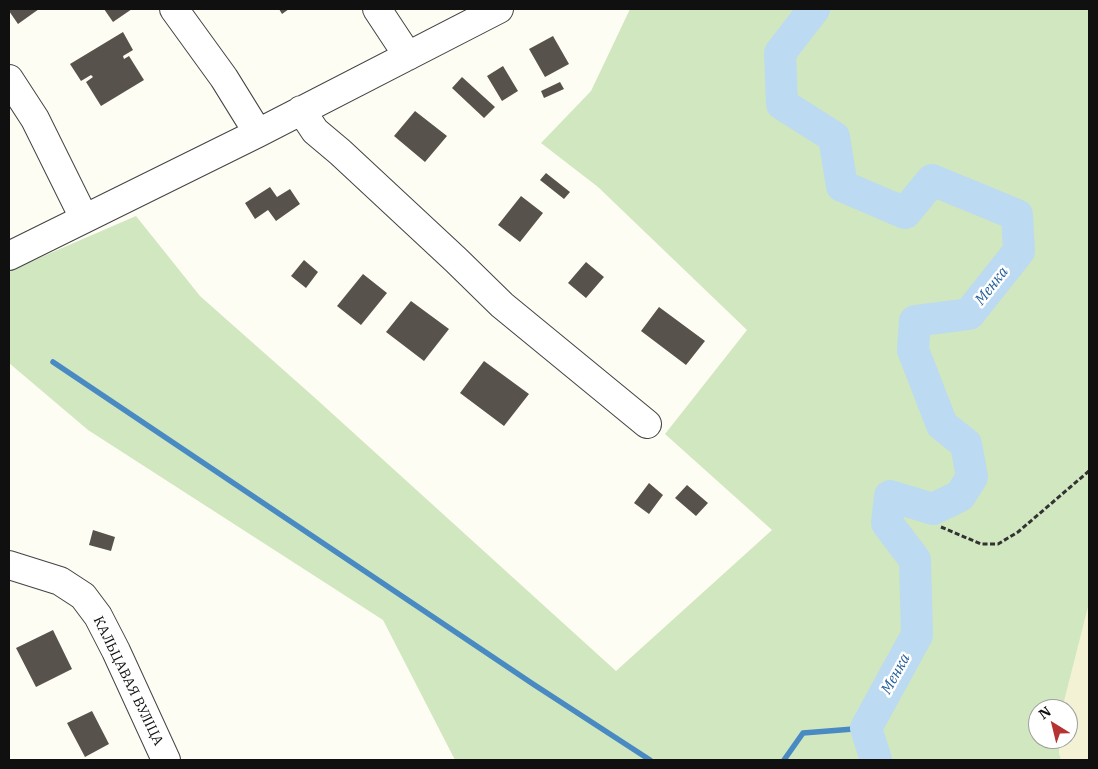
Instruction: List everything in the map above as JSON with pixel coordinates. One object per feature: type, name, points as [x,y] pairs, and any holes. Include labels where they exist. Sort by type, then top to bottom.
[{"type":"street","points":[[174,9],[224,78],[258,132]]},
{"type":"street","points":[[377,9],[408,56]]},
{"type":"street","points":[[9,256],[500,9]]},
{"type":"street","points":[[9,79],[35,119],[84,218]]},
{"type":"street","points":[[301,110],[315,131],[340,152],[502,304],[647,424]]},
{"type":"street","name":"КАЛЬЦАВАЯ ВУЛІЦА","points":[[9,565],[60,581],[83,596],[98,616],[166,760]]},
{"type":"path","points":[[941,527],[981,544],[998,544],[1018,532],[1089,470]]},
{"type":"green space","points":[[630,9],[1089,9],[1089,603],[1065,699],[1028,699],[1028,749],[1059,749],[1061,760],[455,760],[383,620],[88,430],[9,363],[9,271],[136,216],[200,296],[616,671],[772,530],[665,434],[747,330],[598,187],[541,143],[591,91]]},
{"type":"green space","points":[[1089,602],[1089,760],[1061,760],[1059,749],[1078,749],[1078,699],[1064,699]]},
{"type":"building","points":[[9,9],[39,9],[18,24]]},
{"type":"building","points":[[104,9],[132,9],[113,22]]},
{"type":"building","points":[[279,9],[289,9],[282,14]]},
{"type":"building","points":[[123,32],[133,50],[123,56],[124,59],[129,56],[144,80],[101,106],[86,82],[93,77],[91,75],[81,81],[70,64]]},
{"type":"building","points":[[553,36],[569,64],[545,77],[529,49]]},
{"type":"building","points":[[503,66],[518,91],[502,101],[487,76]]},
{"type":"building","points":[[462,77],[495,107],[484,118],[452,88]]},
{"type":"building","points":[[560,82],[564,89],[544,98],[541,91]]},
{"type":"building","points":[[415,111],[447,136],[425,162],[394,136]]},
{"type":"building","points":[[546,173],[570,192],[564,199],[540,180]]},
{"type":"building","points":[[270,187],[277,197],[290,189],[300,204],[276,221],[268,210],[255,219],[245,203]]},
{"type":"building","points":[[521,196],[543,213],[520,242],[498,225]]},
{"type":"building","points":[[304,260],[318,272],[306,288],[291,276]]},
{"type":"building","points":[[586,262],[604,277],[586,298],[568,283]]},
{"type":"building","points":[[363,274],[387,293],[361,325],[337,306]]},
{"type":"building","points":[[411,301],[449,329],[424,361],[386,332]]},
{"type":"building","points":[[659,307],[705,341],[686,365],[641,331]]},
{"type":"building","points":[[484,361],[529,394],[504,426],[460,393]]},
{"type":"building","points":[[649,483],[663,495],[649,514],[634,503]]},
{"type":"building","points":[[687,485],[708,503],[696,516],[675,498]]},
{"type":"building","points":[[93,530],[115,537],[111,551],[89,545]]},
{"type":"building","points":[[53,630],[72,669],[36,687],[16,648]]},
{"type":"building","points":[[92,711],[109,744],[85,757],[67,723]]},
{"type":"waterway","name":"Менка","points":[[814,9],[780,53],[782,104],[834,137],[842,186],[905,213],[932,180],[1017,215],[1019,251],[969,314],[915,321],[913,350],[942,425],[966,444],[972,477],[960,496],[933,509],[890,496],[887,523],[915,560],[917,635],[866,728],[876,760]]},
{"type":"waterway","points":[[53,362],[533,684],[650,760]]},
{"type":"waterway","points":[[784,760],[803,733],[866,728]]}]
